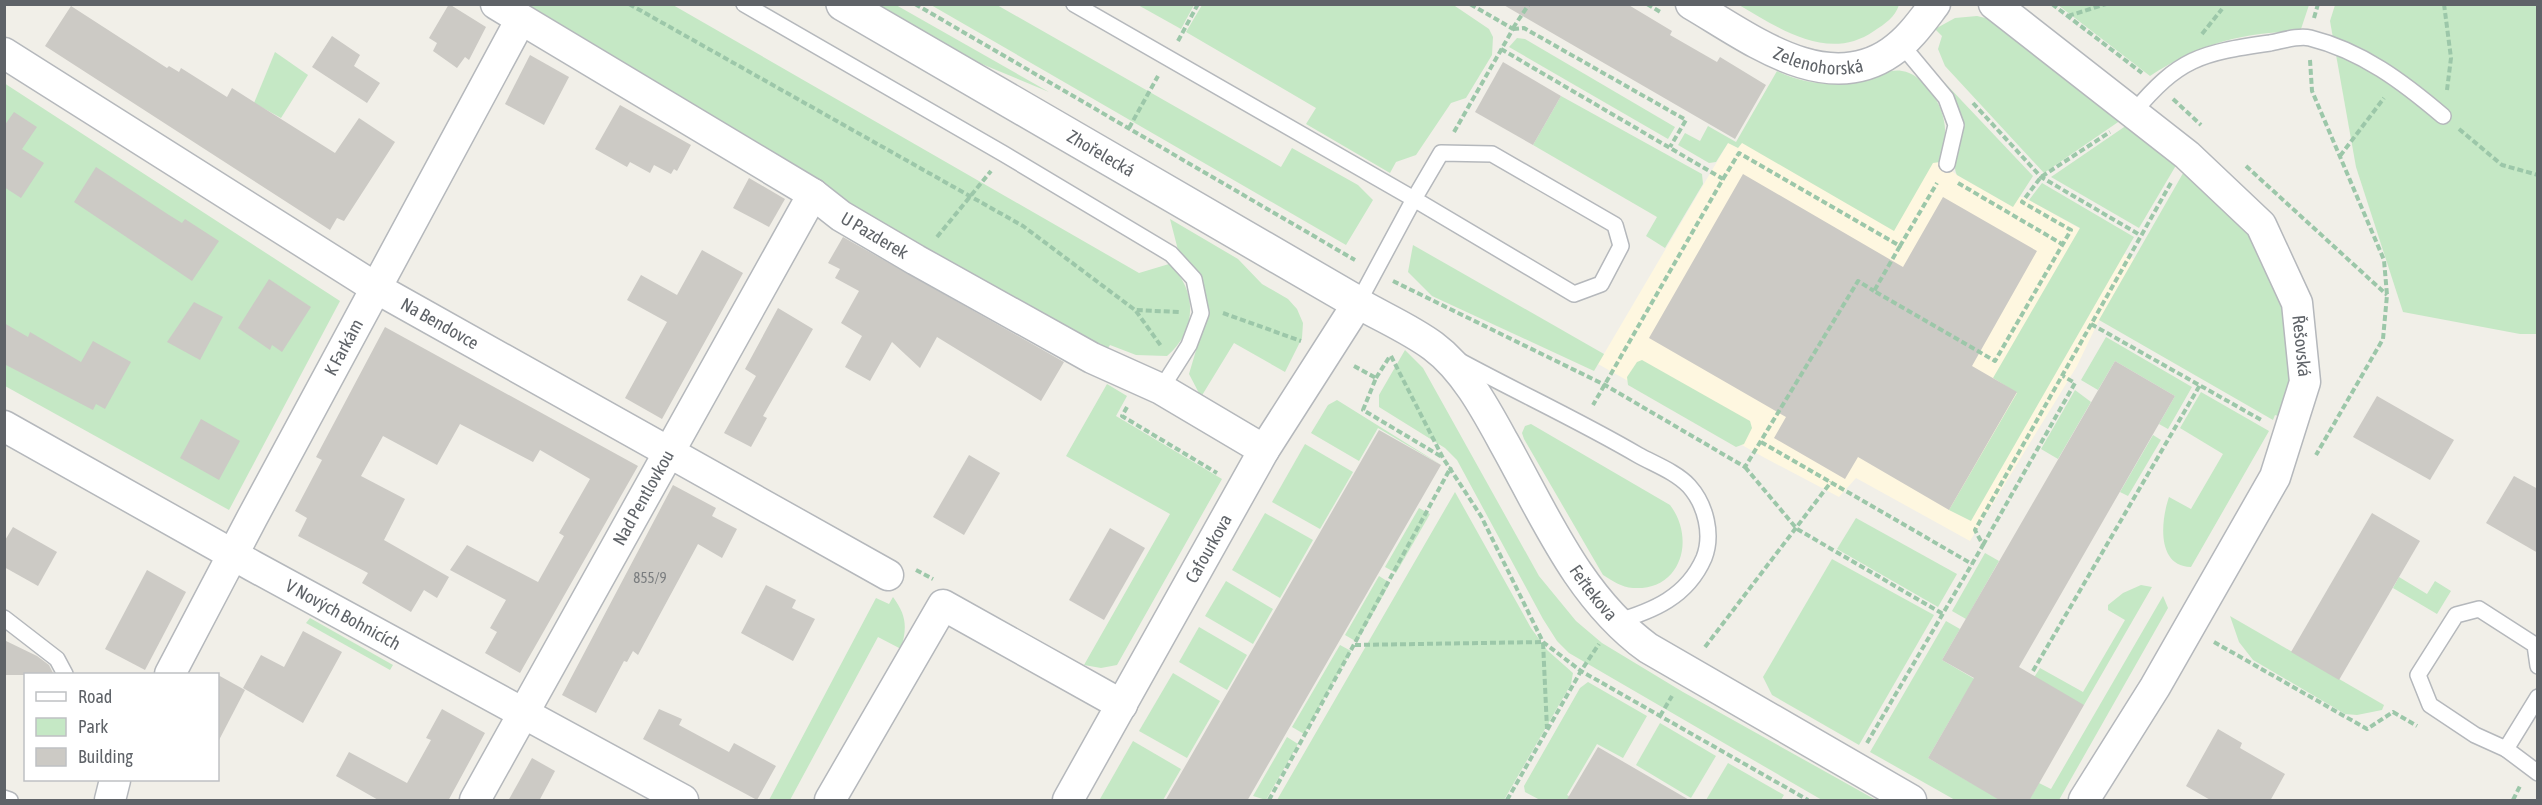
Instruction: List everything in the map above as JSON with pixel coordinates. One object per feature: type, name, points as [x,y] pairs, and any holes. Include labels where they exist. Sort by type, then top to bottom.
[{"type":"street","name":"U Pazderek","points":[[496,4],[520,21],[813,194],[841,216],[1092,358],[1169,378],[1264,450]]},
{"type":"street","name":"Zhořelecká","points":[[843,4],[1358,303]]},
{"type":"street","name":"Zelenohorská","points":[[1692,4],[1767,48],[1815,66],[1851,67],[1874,62],[1901,44],[1935,4]]},
{"type":"street","name":"Řešovská","points":[[1994,4],[2187,155],[2261,225],[2297,303],[2305,382],[2273,482],[2155,687],[2084,801]]},
{"type":"street","name":"K Farkám","points":[[171,673],[520,21]]},
{"type":"street","name":"Na Bendovce","points":[[4,53],[376,288],[888,575]]},
{"type":"street","name":"Nad Pentlovkou","points":[[475,801],[813,194]]},
{"type":"street","name":"Feřtekova","points":[[1358,303],[1434,347],[1460,375],[1485,409],[1582,581],[1614,622],[1648,648],[1911,801]]},
{"type":"street","name":"Cafourkova","points":[[1068,801],[1264,450],[1358,303]]},
{"type":"street","name":"V Nových Bohnicích","points":[[4,426],[683,801]]},
{"type":"street","points":[[830,801],[943,605],[1122,705]]},
{"type":"lane","points":[[744,4],[1004,153],[1171,254],[1194,279],[1201,313],[1189,345],[1169,378]]},
{"type":"lane","points":[[1074,4],[1414,200],[1574,294],[1601,284],[1621,246],[1615,225],[1492,153],[1441,153],[1414,200],[1358,303]]},
{"type":"lane","points":[[2133,113],[2157,85],[2181,66],[2217,50],[2308,37],[2363,58],[2399,78],[2443,116]]},
{"type":"lane","points":[[1901,44],[1946,98],[1956,125],[1945,169]]},
{"type":"lane","points":[[1434,347],[1582,422],[1679,478],[1694,493],[1709,525],[1708,547],[1699,569],[1684,588],[1652,611],[1614,622]]},
{"type":"lane","points":[[2538,666],[2535,645],[2479,609],[2456,615],[2418,675],[2430,705],[2475,735],[2506,748],[2538,773]]},
{"type":"lane","points":[[4,618],[57,659],[64,673]]},
{"type":"lane","points":[[2506,748],[2538,697]]},
{"type":"lane","points":[[4,798],[10,801]]},
{"type":"path","points":[[629,4],[1023,226],[1135,310],[1169,378]]},
{"type":"path","points":[[915,4],[1375,272],[1605,385],[1745,467],[1797,530],[1943,614]]},
{"type":"path","points":[[1470,4],[1513,29],[1524,28],[1686,120],[1670,147]]},
{"type":"path","points":[[1441,153],[1529,4]]},
{"type":"path","points":[[2052,4],[2157,85],[2210,133]]},
{"type":"path","points":[[2068,17],[2106,4]]},
{"type":"path","points":[[2444,4],[2451,58],[2443,116],[2502,165],[2538,175]]},
{"type":"path","points":[[2245,165],[2387,295],[2384,260],[2312,91],[2308,37]]},
{"type":"path","points":[[2340,156],[2399,78]]},
{"type":"path","points":[[1971,101],[2041,177],[2140,235]]},
{"type":"path","points":[[1745,467],[1858,281],[1995,360],[2071,230],[2022,202],[2041,177],[2127,120],[2133,113]]},
{"type":"path","points":[[916,260],[972,196],[1004,153]]},
{"type":"path","points":[[1723,179],[1739,153],[1900,246]]},
{"type":"path","points":[[1983,545],[1975,530],[2187,155]]},
{"type":"path","points":[[1875,291],[1945,169]]},
{"type":"path","points":[[1953,180],[2062,244]]},
{"type":"path","points":[[1197,294],[1222,312],[1328,352],[1376,378]]},
{"type":"path","points":[[1135,310],[1222,312]]},
{"type":"path","points":[[2091,324],[2317,452]]},
{"type":"path","points":[[1391,355],[1376,378],[1364,410],[1443,458]]},
{"type":"path","points":[[1853,767],[2075,383],[2063,376]]},
{"type":"path","points":[[2033,671],[2200,386]]},
{"type":"path","points":[[1130,401],[1122,417],[1220,475]]},
{"type":"path","points":[[1761,442],[1972,564]]},
{"type":"path","points":[[1269,801],[1451,467]]},
{"type":"path","points":[[1660,716],[1687,670],[1797,530],[1831,482]]},
{"type":"path","points":[[1507,801],[1581,671],[1614,622]]},
{"type":"path","points":[[2208,639],[2367,729],[2393,711],[2422,729]]},
{"type":"path","points":[[1354,645],[1543,642],[1547,729]]},
{"type":"path","points":[[2510,781],[2529,791]]},
{"type":"path","points":[[2512,801],[2520,786]]},
{"type":"shaded area","points":[[1741,142],[1940,162],[1957,175],[2012,206],[2019,196],[2029,200],[2134,259],[2099,320],[2077,366],[1970,541],[1856,478],[1839,497],[1598,364],[1728,143]]},
{"type":"green space","points":[[1452,4],[1489,29],[1493,37],[1492,55],[1466,98],[1451,103],[1416,155],[1396,162],[1390,173],[1306,124],[1316,108],[1186,32],[1202,5]]},
{"type":"green space","points":[[517,5],[673,5],[1139,273],[1169,264],[1178,274],[1189,298],[1190,310],[1184,335],[1167,356],[1136,355],[1110,345],[1105,352],[852,205],[814,176],[571,40]]},
{"type":"green space","points":[[876,5],[896,5],[1049,92],[972,60]]},
{"type":"green space","points":[[931,5],[997,5],[1281,167],[1292,148],[1358,185],[1373,200],[1346,245]]},
{"type":"green space","points":[[1138,5],[1194,5],[1181,29]]},
{"type":"green space","points":[[1739,5],[1899,5],[1892,17],[1874,31],[1857,40],[1839,44],[1804,39]]},
{"type":"green space","points":[[2058,5],[2309,5],[2300,32],[2260,34],[2222,42],[2185,56],[2150,76]]},
{"type":"green space","points":[[2335,5],[2537,5],[2537,334],[2520,334],[2403,312],[2356,167],[2330,21]]},
{"type":"green space","points":[[1977,16],[1998,21],[2124,118],[2044,173],[1945,66],[1938,49],[1942,36],[1935,29],[1955,18]]},
{"type":"green space","points":[[1517,38],[1525,39],[1675,127],[1668,139],[1509,47]]},
{"type":"green space","points":[[275,52],[308,75],[281,118],[254,103]]},
{"type":"green space","points":[[1777,71],[1800,80],[1835,84],[1902,71],[1917,77],[1930,90],[1939,106],[1945,126],[1940,162],[1933,163],[1894,231],[1742,143],[1738,148],[1728,143],[1716,162],[1709,163],[1678,145],[1685,133],[1700,141],[1708,126],[1736,142]]},
{"type":"green space","points":[[1944,82],[2033,176],[2013,207],[1957,175],[1955,165],[1961,125],[1957,106]]},
{"type":"green space","points":[[4,83],[340,301],[229,510],[5,386]]},
{"type":"green space","points":[[1561,96],[1702,174],[1703,184],[1665,248],[1646,236],[1657,217],[1533,145]]},
{"type":"green space","points":[[2130,123],[2178,162],[2139,228],[2051,177]]},
{"type":"green space","points":[[2186,168],[2238,217],[2284,291],[2293,368],[2283,418],[2275,415],[2273,420],[2099,320]]},
{"type":"green space","points":[[2042,183],[2134,237],[1971,521],[1949,510],[2017,393],[1993,378],[2080,228],[2029,200]]},
{"type":"green space","points":[[1170,219],[1238,259],[1262,284],[1288,299],[1297,309],[1303,323],[1302,338],[1285,372],[1234,343],[1201,397],[1189,374],[1205,320],[1201,281],[1191,264],[1178,250]]},
{"type":"green space","points":[[1413,245],[1604,354],[1594,371],[1432,296],[1408,272]]},
{"type":"green space","points":[[2106,337],[2192,387],[2168,429],[2159,424],[2175,396],[2115,361],[2098,390],[2081,380]]},
{"type":"green space","points":[[1405,350],[1423,368],[1539,576],[1576,621],[1602,643],[1683,692],[1876,800],[1822,800],[1569,653],[1557,641],[1543,619],[1457,460],[1445,448],[1379,407],[1379,395]]},
{"type":"green space","points":[[1642,360],[1750,421],[1752,428],[1744,444],[1736,447],[1628,385],[1627,377],[1637,362]]},
{"type":"green space","points":[[1107,384],[1127,396],[1116,416],[1222,479],[1117,665],[1101,668],[1084,665],[1170,514],[1066,456]]},
{"type":"green space","points":[[2075,390],[2091,402],[2058,459],[2041,449]]},
{"type":"green space","points":[[2201,392],[2269,431],[2191,567],[2180,565],[2172,559],[2164,540],[2163,529],[2169,497],[2191,509],[2223,454],[2180,428]]},
{"type":"green space","points":[[1337,400],[1443,466],[1378,428],[1359,461],[1311,433],[1328,405]]},
{"type":"green space","points":[[1531,424],[1670,505],[1678,518],[1682,533],[1682,547],[1673,572],[1663,581],[1649,587],[1633,588],[1621,585],[1603,575],[1524,439],[1522,433],[1525,426]]},
{"type":"green space","points":[[2153,435],[2161,440],[2128,496],[2120,492]]},
{"type":"green space","points":[[1305,444],[1353,472],[1320,529],[1272,502]]},
{"type":"green space","points":[[1455,492],[1531,628],[1547,650],[1573,673],[1571,684],[1504,800],[1277,800]]},
{"type":"green space","points":[[1419,508],[1430,514],[1396,573],[1385,567]]},
{"type":"green space","points":[[1265,513],[1313,540],[1280,598],[1232,570]]},
{"type":"green space","points":[[1856,518],[1957,574],[1938,607],[1837,549]]},
{"type":"green space","points":[[1985,553],[1999,561],[1966,619],[1952,611]]},
{"type":"green space","points":[[1832,559],[1934,615],[1859,745],[1772,695],[1763,677]]},
{"type":"green space","points":[[1379,576],[1390,583],[1357,642],[1345,635]]},
{"type":"green space","points":[[2399,577],[2427,594],[2435,581],[2451,591],[2437,614],[2393,588]]},
{"type":"green space","points":[[1226,581],[1273,609],[1253,644],[1205,616]]},
{"type":"green space","points":[[2141,585],[2152,587],[2084,705],[1961,701],[1928,758],[2001,800],[1955,800],[1870,752],[1946,621],[1960,629],[1942,660],[2002,695],[2033,679],[2040,668],[2083,692],[2125,620],[2108,610],[2108,605],[2123,593]]},
{"type":"green space","points":[[2163,596],[2168,608],[2059,800],[2029,800],[2039,783],[2051,789]]},
{"type":"green space","points":[[893,597],[905,622],[901,649],[878,637],[790,800],[769,800],[876,598],[889,604]]},
{"type":"green space","points":[[2230,616],[2384,705],[2382,710],[2357,715],[2345,714],[2253,660],[2239,642]]},
{"type":"green space","points":[[310,618],[393,665],[390,670],[306,623]]},
{"type":"green space","points":[[1199,627],[1247,655],[1227,690],[1179,662]]},
{"type":"green space","points":[[1340,645],[1351,651],[1304,734],[1292,727]]},
{"type":"green space","points":[[1173,673],[1220,701],[1187,758],[1139,731]]},
{"type":"green space","points":[[1588,682],[1647,716],[1623,758],[1597,744],[1567,795],[1576,800],[1540,800],[1525,792],[1524,786],[1580,688]]},
{"type":"green space","points":[[1660,723],[1716,756],[1691,798],[1636,765]]},
{"type":"green space","points":[[1287,737],[1298,744],[1266,800],[1253,796]]},
{"type":"green space","points":[[1133,741],[1181,769],[1163,800],[1100,799]]},
{"type":"green space","points":[[1728,763],[1784,795],[1781,800],[1706,800]]},
{"type":"building","points":[[449,4],[486,27],[469,60],[465,57],[457,68],[433,51],[437,43],[429,38]]},
{"type":"building","points":[[1502,4],[1627,4],[1672,31],[1670,35],[1717,62],[1720,57],[1766,85],[1735,139]]},
{"type":"building","points":[[71,6],[167,68],[169,66],[179,72],[181,68],[227,97],[232,88],[335,153],[359,118],[395,142],[344,221],[337,218],[330,230],[45,46]]},
{"type":"building","points":[[332,36],[360,55],[354,66],[380,83],[367,103],[312,67]]},
{"type":"building","points":[[530,55],[569,77],[544,125],[505,104]]},
{"type":"building","points":[[1503,62],[1561,96],[1533,145],[1475,112]]},
{"type":"building","points":[[620,105],[691,145],[677,171],[674,169],[671,174],[654,165],[650,173],[630,162],[627,167],[595,149]]},
{"type":"building","points":[[14,112],[37,127],[22,149],[44,163],[21,198],[4,187],[4,126]]},
{"type":"building","points":[[96,167],[182,223],[185,219],[219,241],[192,281],[74,202]]},
{"type":"building","points":[[1743,174],[1903,267],[1943,197],[2037,251],[1972,366],[2017,392],[1949,510],[1858,457],[1845,479],[1774,438],[1786,417],[1649,338]]},
{"type":"building","points":[[749,178],[785,199],[769,227],[733,208]]},
{"type":"building","points":[[843,237],[1064,362],[1041,401],[937,337],[920,368],[892,342],[870,381],[845,367],[862,336],[841,323],[859,291],[835,278],[840,269],[828,263]]},
{"type":"building","points":[[702,250],[743,273],[662,419],[625,398],[667,322],[627,300],[641,275],[677,295]]},
{"type":"building","points":[[269,279],[311,307],[282,352],[272,345],[270,350],[238,328]]},
{"type":"building","points":[[194,302],[223,317],[200,360],[167,342]]},
{"type":"building","points":[[778,308],[813,329],[763,416],[767,418],[751,447],[724,433],[756,376],[745,369]]},
{"type":"building","points":[[4,323],[28,337],[30,332],[81,362],[93,341],[131,362],[105,409],[96,404],[93,410],[4,364]]},
{"type":"building","points":[[385,327],[638,466],[520,673],[485,653],[497,632],[490,628],[506,600],[450,570],[467,545],[538,582],[564,536],[559,533],[590,479],[540,450],[533,462],[460,424],[437,465],[383,436],[361,476],[405,499],[384,540],[449,577],[437,598],[424,590],[411,612],[362,583],[368,573],[298,536],[307,518],[295,511],[322,460],[316,457]]},
{"type":"building","points":[[2115,361],[2175,396],[2019,667],[2084,705],[2029,801],[2001,801],[1928,758],[1974,678],[1942,660]]},
{"type":"building","points":[[2377,396],[2454,440],[2430,480],[2353,437]]},
{"type":"building","points":[[201,419],[240,441],[219,480],[180,458]]},
{"type":"building","points":[[1379,430],[1441,465],[1247,801],[1165,801]]},
{"type":"building","points":[[969,455],[1000,473],[964,535],[933,517]]},
{"type":"building","points":[[2514,476],[2538,489],[2538,553],[2486,523]]},
{"type":"building","points":[[673,485],[716,508],[712,516],[737,529],[722,558],[698,544],[638,655],[633,651],[627,662],[624,661],[596,713],[562,695]]},
{"type":"building","points":[[2372,513],[2420,541],[2339,680],[2291,652]]},
{"type":"building","points":[[13,527],[57,552],[38,586],[4,567],[4,542]]},
{"type":"building","points":[[1110,528],[1145,548],[1104,620],[1069,600]]},
{"type":"building","points":[[147,570],[186,592],[145,670],[105,649]]},
{"type":"building","points":[[766,585],[796,600],[792,608],[815,619],[793,661],[741,633]]},
{"type":"building","points":[[303,631],[342,652],[303,723],[243,688],[261,655],[284,667]]},
{"type":"building","points":[[4,640],[37,656],[49,665],[53,673],[24,673],[24,675],[4,675]]},
{"type":"building","points":[[219,676],[245,690],[219,740]]},
{"type":"building","points":[[442,709],[485,733],[448,801],[380,801],[336,776],[349,752],[407,783],[431,740],[426,738]]},
{"type":"building","points":[[659,709],[682,719],[679,725],[729,752],[734,743],[776,766],[757,800],[643,739]]},
{"type":"building","points":[[2218,729],[2242,743],[2240,748],[2285,774],[2270,801],[2212,801],[2186,786]]},
{"type":"building","points":[[1598,747],[1691,801],[1566,801]]},
{"type":"building","points":[[532,758],[555,771],[539,801],[508,801]]}]
